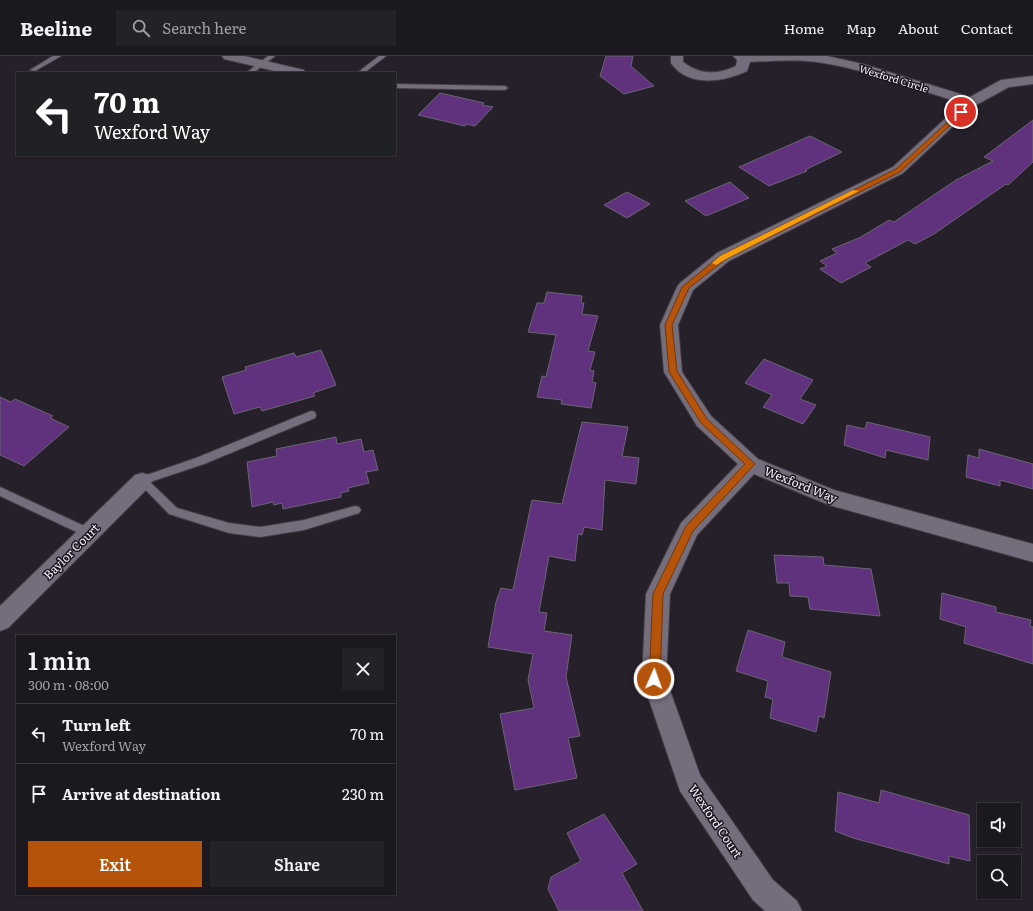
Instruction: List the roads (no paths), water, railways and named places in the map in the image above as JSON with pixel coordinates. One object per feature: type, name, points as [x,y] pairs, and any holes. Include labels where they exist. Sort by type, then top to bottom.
[{"type":"street","points":[[228,56],[295,72]]},
{"type":"street","name":"Wexford Circle","points":[[677,56],[676,63],[684,70],[696,76],[712,78],[729,75],[742,68],[742,57],[792,56],[823,59],[858,67],[972,102]]},
{"type":"street","name":"Wexford Way","points":[[1033,80],[1006,83],[972,102],[898,170],[723,257],[686,287],[669,325],[673,372],[704,421],[751,464],[829,497],[1033,553]]},
{"type":"street","name":"Wexford Court","points":[[751,464],[690,529],[658,594],[654,679],[689,782],[763,890],[787,911]]},
{"type":"street","name":"Baylor Court","points":[[0,621],[142,481]]},
{"type":"lane","points":[[33,70],[58,56]]},
{"type":"lane","points":[[250,72],[272,56]]},
{"type":"lane","points":[[361,72],[383,56]]},
{"type":"lane","points":[[396,86],[505,88]]},
{"type":"lane","points":[[311,416],[200,461],[142,481],[173,511],[229,528],[260,532],[304,525],[355,510]]},
{"type":"lane","points":[[0,491],[89,534]]}]
